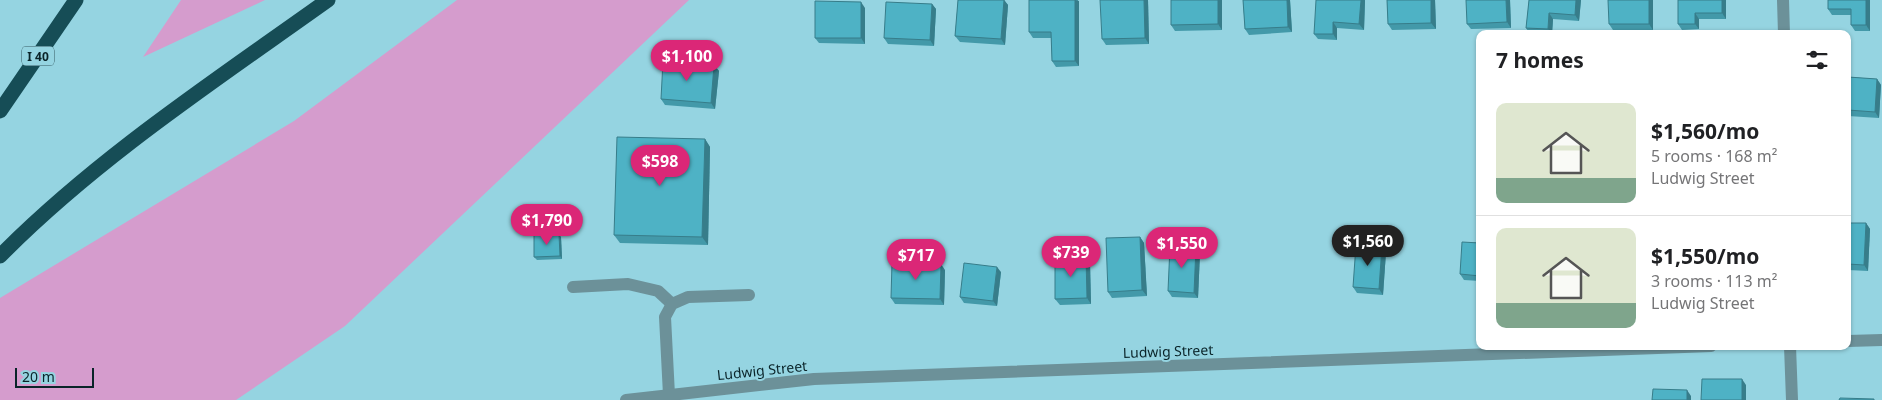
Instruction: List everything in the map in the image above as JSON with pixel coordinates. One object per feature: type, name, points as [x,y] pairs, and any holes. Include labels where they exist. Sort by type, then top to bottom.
[{"type":"highway","name":"I 40","points":[[0,111],[76,0]]},
{"type":"highway","points":[[0,256],[29,227],[81,181],[328,0]]},
{"type":"street","points":[[1783,0],[1784,30]]},
{"type":"street","points":[[573,288],[628,284],[658,291],[672,304]]},
{"type":"street","points":[[669,395],[665,317],[672,304],[688,297],[749,295]]},
{"type":"street","points":[[1851,341],[1882,340]]},
{"type":"street","name":"Ludwig Street","points":[[626,400],[814,379],[1602,350]]},
{"type":"street","points":[[1790,350],[1792,400]]},
{"type":"shaded area","points":[[181,0],[265,0],[143,57]]},
{"type":"shaded area","points":[[457,0],[689,0],[345,326],[236,400],[0,400],[0,298],[294,121]]},
{"type":"building","points":[[958,0],[1004,0],[1001,39],[955,36]]},
{"type":"building","points":[[1029,0],[1075,0],[1075,61],[1052,61],[1051,32],[1029,32]]},
{"type":"building","points":[[1100,0],[1144,0],[1145,38],[1102,39]]},
{"type":"building","points":[[1171,0],[1218,0],[1218,24],[1171,25]]},
{"type":"building","points":[[1243,0],[1287,0],[1288,27],[1245,29]]},
{"type":"building","points":[[1316,0],[1361,0],[1359,24],[1333,22],[1333,34],[1314,34]]},
{"type":"building","points":[[1387,0],[1431,0],[1431,23],[1388,24]]},
{"type":"building","points":[[1466,0],[1506,0],[1507,22],[1467,24]]},
{"type":"building","points":[[1529,0],[1576,0],[1575,15],[1549,13],[1548,29],[1526,28]]},
{"type":"building","points":[[1608,0],[1649,0],[1649,24],[1609,24]]},
{"type":"building","points":[[1678,0],[1722,0],[1722,13],[1695,13],[1695,24],[1678,24]]},
{"type":"building","points":[[1828,0],[1866,0],[1866,25],[1851,25],[1851,9],[1828,9]]},
{"type":"building","points":[[815,1],[861,2],[861,38],[815,38]]},
{"type":"building","points":[[886,2],[932,4],[930,40],[884,38]]},
{"type":"building","points":[[663,61],[714,65],[711,103],[661,99]]},
{"type":"building","points":[[1851,77],[1877,79],[1875,112],[1851,110]]},
{"type":"building","points":[[617,137],[705,139],[702,237],[614,235]]},
{"type":"building","points":[[1851,223],[1866,223],[1864,265],[1851,264]]},
{"type":"building","points":[[559,234],[560,256],[534,257],[534,235]]},
{"type":"building","points":[[1140,237],[1142,290],[1108,292],[1106,238]]},
{"type":"building","points":[[1462,242],[1476,243],[1476,276],[1460,274]]},
{"type":"building","points":[[1356,245],[1382,246],[1379,289],[1353,287]]},
{"type":"building","points":[[1170,246],[1196,247],[1194,293],[1168,291]]},
{"type":"building","points":[[1086,257],[1087,298],[1055,299],[1055,258]]},
{"type":"building","points":[[892,263],[941,264],[940,299],[891,298]]},
{"type":"building","points":[[964,263],[997,267],[993,301],[960,297]]},
{"type":"building","points":[[1702,379],[1742,379],[1742,400],[1701,400]]},
{"type":"building","points":[[1653,389],[1687,390],[1687,400],[1652,400]]},
{"type":"building","points":[[1840,398],[1874,399],[1874,400],[1839,400]]}]
